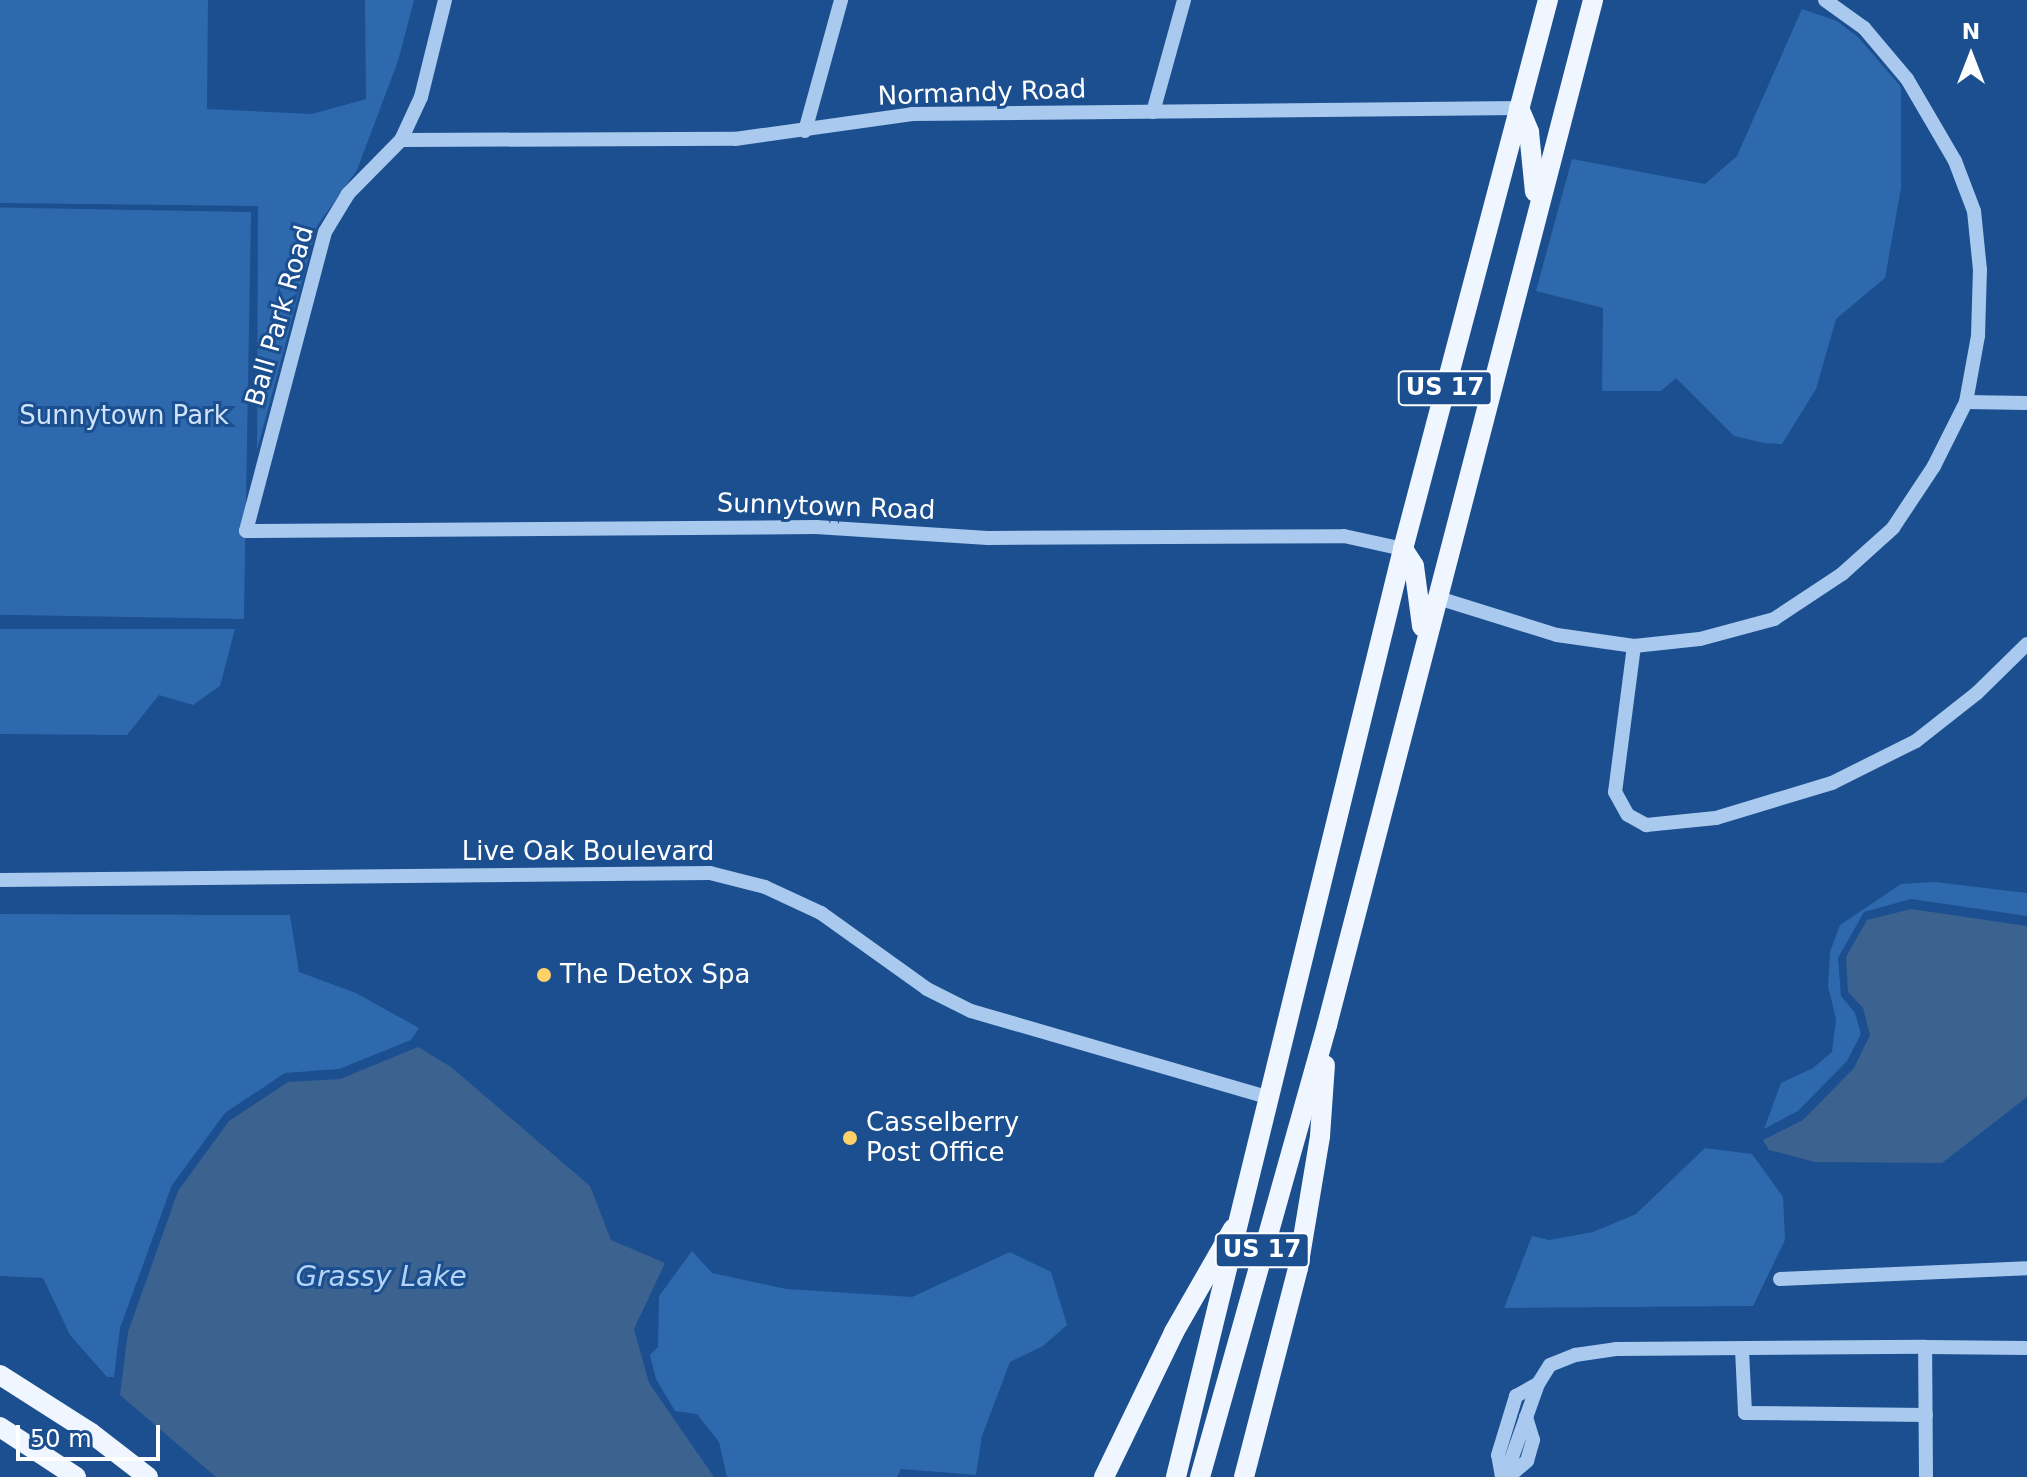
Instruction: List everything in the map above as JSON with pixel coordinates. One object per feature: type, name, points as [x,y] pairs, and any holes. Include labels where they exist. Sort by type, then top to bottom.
[{"type":"main road","name":"US 17","points":[[1176,1477],[1245,1208],[1403,549],[1548,0]]},
{"type":"main road","name":"US 17","points":[[1200,1477],[1327,1025],[1435,597],[1593,0]]},
{"type":"main road","points":[[1519,108],[1529,132],[1536,208]]},
{"type":"main road","points":[[1403,549],[1418,585],[1423,646]]},
{"type":"main road","points":[[1244,1477],[1298,1268],[1320,1136],[1327,1025]]},
{"type":"main road","points":[[1104,1477],[1174,1332],[1245,1208]]},
{"type":"main road","points":[[0,1375],[91,1433],[148,1477]]},
{"type":"main road","points":[[0,1427],[76,1477]]},
{"type":"street","name":"Ball Park Road","points":[[246,531],[325,232],[348,194],[401,140],[421,97],[445,0]]},
{"type":"street","points":[[805,131],[841,0]]},
{"type":"street","points":[[1153,112],[1184,0]]},
{"type":"street","points":[[1435,597],[1557,635],[1634,646],[1700,639],[1774,619],[1842,574],[1893,528],[1953,434],[1966,402],[1978,336],[1980,270],[1974,211],[1955,161],[1907,79],[1864,28],[1825,0]]},
{"type":"street","name":"Normandy Road","points":[[401,140],[735,139],[912,114],[1519,108]]},
{"type":"street","points":[[1966,402],[2027,403]]},
{"type":"street","name":"Sunnytown Road","points":[[246,531],[816,527],[988,538],[1344,536],[1403,549]]},
{"type":"street","points":[[1634,646],[1615,792],[1628,815],[1646,825],[1716,818],[1832,783],[1916,741],[1977,693],[2027,644]]},
{"type":"street","name":"Live Oak Boulevard","points":[[0,880],[710,873],[765,887],[821,913],[927,989],[971,1011],[1271,1098]]},
{"type":"street","points":[[1780,1279],[2027,1268]]},
{"type":"street","points":[[1925,1347],[1926,1477]]},
{"type":"street","points":[[1538,1384],[1516,1396],[1518,1425],[1533,1440],[1527,1461],[1505,1477],[1498,1455],[1518,1425],[1538,1384],[1550,1365],[1575,1355],[1742,1349],[2027,1348]]},
{"type":"street","points":[[1742,1349],[1745,1413],[1926,1415]]},
{"type":"green space","points":[[0,0],[208,0],[207,109],[312,114],[366,99],[365,0],[414,0],[398,61],[357,170],[317,226],[257,450],[258,206],[0,203]]},
{"type":"green space","points":[[1802,9],[1837,21],[1858,37],[1901,87],[1901,188],[1885,278],[1836,319],[1816,389],[1782,444],[1764,443],[1734,436],[1676,378],[1661,391],[1602,391],[1603,308],[1536,291],[1572,159],[1705,184],[1737,156]]},
{"type":"green space","name":"Sunnytown Park","points":[[0,208],[251,212],[244,619],[0,615]]},
{"type":"green space","points":[[0,629],[235,629],[220,686],[193,705],[159,695],[127,735],[0,734]]},
{"type":"green space","points":[[1935,882],[2027,893],[2027,916],[1911,899],[1864,912],[1838,958],[1841,996],[1855,1013],[1861,1034],[1847,1061],[1798,1111],[1764,1129],[1781,1083],[1813,1068],[1832,1052],[1836,1019],[1828,986],[1830,952],[1840,925],[1901,884]]},
{"type":"green space","points":[[0,914],[290,915],[299,972],[356,993],[419,1028],[411,1040],[339,1069],[285,1073],[225,1113],[172,1185],[120,1328],[114,1377],[107,1377],[70,1335],[43,1278],[0,1276]]},
{"type":"green space","points":[[1705,1148],[1752,1154],[1783,1197],[1785,1240],[1753,1306],[1504,1308],[1532,1236],[1549,1240],[1593,1232],[1636,1214]]},
{"type":"green space","points":[[692,1251],[712,1273],[786,1289],[912,1297],[1010,1252],[1051,1272],[1067,1325],[1043,1346],[1010,1362],[982,1436],[976,1475],[901,1469],[897,1477],[727,1477],[719,1442],[697,1414],[675,1411],[656,1379],[650,1355],[658,1347],[659,1296]]},
{"type":"water","points":[[1911,909],[2027,926],[2027,1097],[1942,1163],[1815,1162],[1769,1150],[1763,1140],[1803,1120],[1854,1068],[1870,1035],[1863,1008],[1848,992],[1846,957],[1867,920]]},
{"type":"water","name":"Grassy Lake","points":[[418,1047],[451,1067],[590,1186],[611,1240],[665,1263],[634,1329],[649,1383],[714,1477],[216,1477],[120,1395],[128,1332],[178,1191],[229,1121],[288,1082],[340,1079]]},
{"type":"place","name":"The Detox Spa","points":[[544,975]]},
{"type":"place","name":"Casselberry Post Office","points":[[850,1138]]}]
